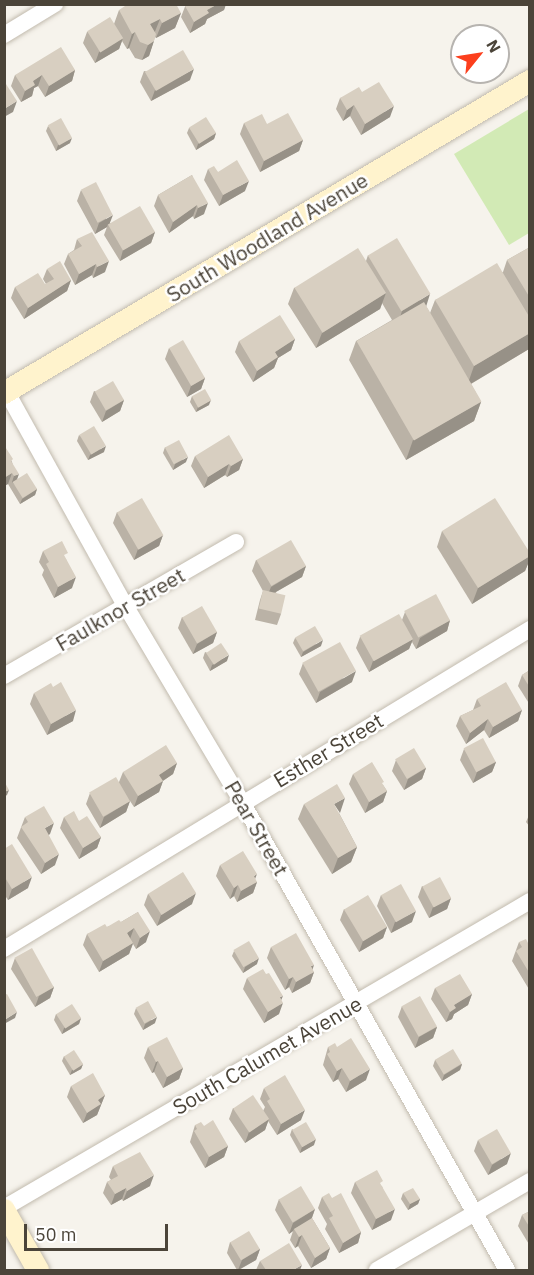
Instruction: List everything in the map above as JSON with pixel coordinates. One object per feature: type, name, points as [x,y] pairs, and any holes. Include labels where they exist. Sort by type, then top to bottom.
[{"type":"street","points":[[4,35],[55,4]]},
{"type":"street","name":"South Woodland Avenue","points":[[5,391],[530,81]]},
{"type":"street","name":"Pear Street","points":[[5,391],[126,605],[242,802],[507,1270]]},
{"type":"street","name":"Faulknor Street","points":[[4,676],[236,542]]},
{"type":"street","name":"Esther Street","points":[[4,949],[242,802],[530,629]]},
{"type":"street","name":"South Calumet Avenue","points":[[4,1209],[530,901]]},
{"type":"street","points":[[377,1270],[530,1181]]},
{"type":"street","points":[[4,1209],[38,1270]]},
{"type":"green space","points":[[529,109],[529,233],[509,245],[454,154]]},
{"type":"building","points":[[128,4],[176,4],[181,13],[162,23],[160,19],[150,24],[156,34],[154,41],[148,45],[140,42],[135,32],[132,34],[119,10]]},
{"type":"building","points":[[187,4],[218,4],[194,22],[185,6]]},
{"type":"building","points":[[110,17],[123,38],[100,53],[87,31]]},
{"type":"building","points":[[61,47],[75,70],[49,86],[42,75],[33,81],[35,85],[25,91],[15,75]]},
{"type":"building","points":[[183,50],[194,69],[156,91],[145,72]]},
{"type":"building","points":[[4,81],[17,101],[4,109]]},
{"type":"building","points":[[379,82],[394,106],[365,124],[354,105],[347,110],[340,98],[359,87],[362,92]]},
{"type":"building","points":[[288,113],[303,140],[264,161],[244,123],[262,114],[267,124]]},
{"type":"building","points":[[206,117],[216,133],[199,144],[189,128]]},
{"type":"building","points":[[61,118],[72,138],[59,145],[48,125]]},
{"type":"building","points":[[237,160],[249,181],[223,195],[208,169],[214,166],[218,172]]},
{"type":"building","points":[[192,175],[208,203],[198,208],[197,205],[173,222],[158,195]]},
{"type":"building","points":[[96,182],[113,215],[98,223],[81,190]]},
{"type":"building","points":[[140,206],[155,232],[123,250],[108,224]]},
{"type":"building","points":[[92,232],[109,261],[97,267],[96,264],[79,274],[68,254],[82,246],[77,239]]},
{"type":"building","points":[[397,238],[430,294],[401,311],[368,256]]},
{"type":"building","points":[[530,247],[530,298],[507,260]]},
{"type":"building","points":[[358,248],[386,293],[322,333],[294,288]]},
{"type":"building","points":[[60,261],[71,280],[28,308],[15,287],[38,273],[45,284],[54,279],[47,269]]},
{"type":"building","points":[[497,263],[530,318],[530,333],[474,366],[435,300]]},
{"type":"building","points":[[424,302],[482,402],[414,441],[356,341]]},
{"type":"building","points":[[280,315],[295,339],[275,352],[278,357],[257,371],[239,341]]},
{"type":"building","points":[[183,340],[205,378],[191,386],[169,348]]},
{"type":"building","points":[[113,381],[124,400],[106,411],[95,392]]},
{"type":"building","points":[[205,389],[211,400],[198,408],[192,396]]},
{"type":"building","points":[[94,426],[106,446],[91,454],[79,435]]},
{"type":"building","points":[[229,435],[243,459],[231,466],[229,464],[208,477],[195,456]]},
{"type":"building","points":[[179,440],[188,457],[174,464],[165,448]]},
{"type":"building","points":[[4,445],[19,474],[14,476],[12,473],[4,478]]},
{"type":"building","points":[[27,473],[37,489],[23,498],[13,482]]},
{"type":"building","points":[[142,498],[164,535],[138,550],[117,512]]},
{"type":"building","points":[[495,498],[530,556],[478,588],[442,531]]},
{"type":"building","points":[[291,540],[306,566],[271,586],[256,560]]},
{"type":"building","points":[[62,541],[68,553],[64,555],[76,577],[58,587],[46,564],[49,562],[43,551]]},
{"type":"building","points":[[263,590],[285,595],[281,614],[259,609]]},
{"type":"building","points":[[436,594],[450,620],[418,637],[404,611]]},
{"type":"building","points":[[202,606],[217,632],[197,643],[182,618]]},
{"type":"building","points":[[399,614],[413,639],[374,661],[360,636]]},
{"type":"building","points":[[315,626],[323,640],[303,651],[295,638]]},
{"type":"building","points":[[340,642],[356,671],[318,692],[302,663]]},
{"type":"building","points":[[221,643],[229,655],[214,665],[206,653]]},
{"type":"building","points":[[530,670],[530,688],[522,675]]},
{"type":"building","points":[[61,682],[76,710],[51,724],[34,693],[51,683],[53,687]]},
{"type":"building","points":[[506,682],[522,710],[493,727],[488,719],[470,733],[460,716],[481,706],[477,699]]},
{"type":"building","points":[[483,738],[496,762],[476,772],[464,748]]},
{"type":"building","points":[[166,745],[177,763],[159,775],[163,781],[138,796],[123,772]]},
{"type":"building","points":[[414,748],[426,768],[407,779],[395,759]]},
{"type":"building","points":[[372,762],[387,791],[369,802],[353,774]]},
{"type":"building","points":[[116,777],[130,801],[103,817],[89,792]]},
{"type":"building","points":[[4,781],[9,790],[4,792]]},
{"type":"building","points":[[337,784],[345,798],[334,804],[357,847],[338,858],[304,804]]},
{"type":"building","points":[[44,806],[54,823],[45,828],[59,854],[45,863],[21,827],[28,822],[25,817]]},
{"type":"building","points":[[74,811],[79,821],[87,816],[101,837],[83,848],[64,817]]},
{"type":"building","points":[[12,844],[32,877],[12,889],[4,876],[4,849]]},
{"type":"building","points":[[243,851],[257,874],[254,876],[257,882],[241,891],[238,885],[234,888],[220,865]]},
{"type":"building","points":[[183,872],[196,893],[161,915],[148,894]]},
{"type":"building","points":[[440,877],[451,898],[434,908],[422,886]]},
{"type":"building","points":[[401,884],[416,911],[396,922],[381,895]]},
{"type":"building","points":[[368,895],[387,927],[363,941],[344,909]]},
{"type":"building","points":[[138,912],[150,931],[140,938],[134,928],[127,933],[133,943],[103,961],[87,934],[105,924],[107,927],[119,920],[121,922]]},
{"type":"building","points":[[296,933],[314,965],[311,966],[314,972],[296,982],[293,977],[289,979],[271,947]]},
{"type":"building","points":[[526,939],[528,943],[530,942],[530,974],[516,951],[522,947],[519,942]]},
{"type":"building","points":[[249,941],[259,958],[243,967],[233,950]]},
{"type":"building","points":[[32,948],[54,987],[36,997],[15,958]]},
{"type":"building","points":[[263,969],[266,974],[269,973],[283,996],[280,997],[283,1003],[268,1012],[247,978]]},
{"type":"building","points":[[460,974],[472,994],[454,1005],[456,1008],[450,1012],[435,988]]},
{"type":"building","points":[[7,994],[17,1012],[6,1019],[4,995]]},
{"type":"building","points":[[420,996],[437,1027],[419,1037],[402,1006]]},
{"type":"building","points":[[148,1001],[157,1017],[144,1024],[136,1008]]},
{"type":"building","points":[[72,1004],[81,1018],[65,1029],[56,1014]]},
{"type":"building","points":[[167,1037],[183,1068],[167,1077],[148,1047]]},
{"type":"building","points":[[351,1038],[370,1069],[350,1081],[342,1068],[337,1071],[327,1054],[330,1052],[328,1047],[335,1043],[337,1047]]},
{"type":"building","points":[[453,1049],[462,1064],[444,1074],[435,1060]]},
{"type":"building","points":[[74,1050],[83,1064],[73,1071],[64,1057]]},
{"type":"building","points":[[93,1073],[105,1095],[98,1100],[101,1104],[87,1113],[71,1086]]},
{"type":"building","points":[[285,1075],[305,1110],[281,1124],[267,1101],[270,1099],[264,1088]]},
{"type":"building","points":[[253,1095],[269,1119],[249,1132],[233,1108]]},
{"type":"building","points":[[213,1120],[228,1146],[209,1157],[194,1131],[197,1129],[195,1125],[201,1122],[204,1126]]},
{"type":"building","points":[[306,1122],[316,1139],[302,1147],[292,1130]]},
{"type":"building","points":[[497,1129],[511,1153],[492,1164],[478,1140]]},
{"type":"building","points":[[140,1152],[154,1175],[127,1191],[126,1188],[115,1194],[107,1182],[118,1176],[113,1166]]},
{"type":"building","points":[[377,1170],[383,1181],[380,1183],[395,1209],[376,1219],[355,1182]]},
{"type":"building","points":[[301,1186],[315,1209],[293,1223],[279,1199]]},
{"type":"building","points":[[413,1188],[420,1199],[410,1204],[403,1193]]},
{"type":"building","points":[[329,1193],[332,1198],[341,1193],[361,1232],[343,1243],[329,1218],[333,1216],[322,1197]]},
{"type":"building","points":[[530,1211],[530,1228],[522,1215]]},
{"type":"building","points":[[312,1218],[330,1248],[315,1258],[302,1235],[299,1237],[294,1229]]},
{"type":"building","points":[[249,1231],[260,1249],[241,1260],[230,1242]]},
{"type":"building","points":[[289,1243],[302,1265],[293,1270],[266,1270],[260,1261]]}]
